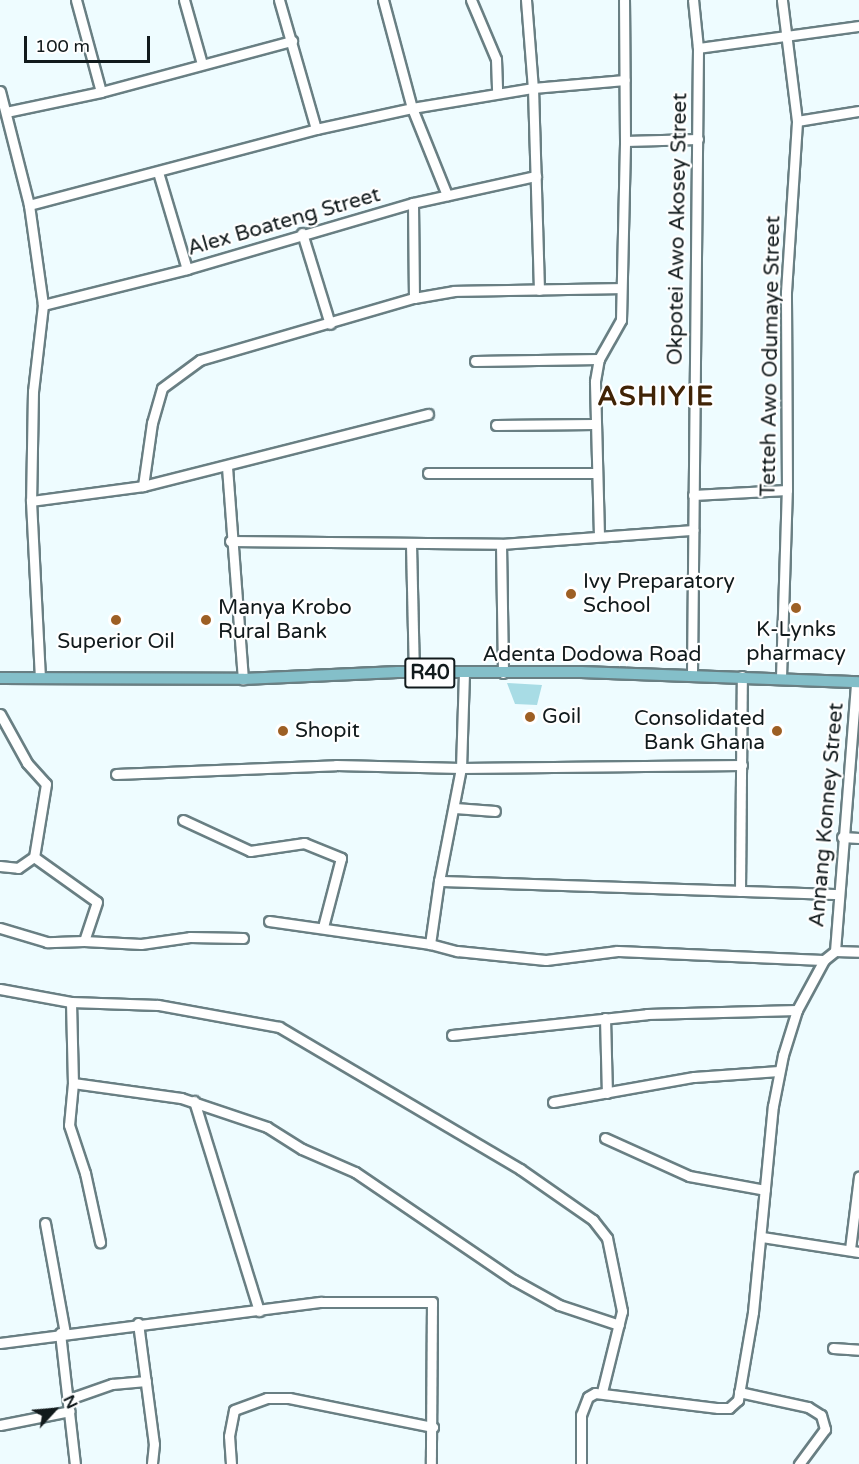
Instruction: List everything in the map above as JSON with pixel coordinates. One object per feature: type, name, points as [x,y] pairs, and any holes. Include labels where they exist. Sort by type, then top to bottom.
[{"type":"main road","name":"Adenta Dodowa Road","points":[[0,678],[243,679],[414,672],[692,674],[857,682]]},
{"type":"street","points":[[76,0],[101,92]]},
{"type":"street","points":[[184,0],[202,64]]},
{"type":"street","points":[[279,0],[316,129]]},
{"type":"street","points":[[383,0],[412,108],[447,195]]},
{"type":"street","points":[[471,0],[496,59],[496,93]]},
{"type":"street","points":[[526,0],[533,88],[539,290]]},
{"type":"street","points":[[599,536],[594,424],[599,359],[621,320],[625,141],[624,0]]},
{"type":"street","name":"Okpotei Awo Akosey Street","points":[[692,674],[698,139],[698,48],[693,0]]},
{"type":"street","name":"Tetteh Awo Odumaye Street","points":[[781,677],[787,490],[786,292],[797,121],[782,0]]},
{"type":"street","points":[[698,48],[785,38],[859,26]]},
{"type":"street","points":[[6,112],[101,92],[292,41]]},
{"type":"street","points":[[29,205],[316,129],[412,108],[533,88],[625,80]]},
{"type":"street","points":[[0,90],[6,112],[5,128],[29,205],[43,304],[33,391],[31,501],[40,677]]},
{"type":"street","points":[[797,121],[859,111]]},
{"type":"street","points":[[625,141],[698,139]]},
{"type":"street","points":[[158,172],[187,269]]},
{"type":"street","name":"Alex Boateng Street","points":[[43,304],[187,269],[412,203],[536,176]]},
{"type":"street","points":[[412,203],[414,298]]},
{"type":"street","points":[[302,234],[330,324]]},
{"type":"street","points":[[143,486],[152,423],[162,388],[170,379],[200,360],[414,298],[454,291],[621,288]]},
{"type":"street","points":[[475,362],[599,359]]},
{"type":"street","points":[[31,501],[143,486],[226,467],[428,414]]},
{"type":"street","points":[[496,425],[594,424]]},
{"type":"street","points":[[226,467],[230,541],[243,679]]},
{"type":"street","points":[[428,473],[595,473]]},
{"type":"street","points":[[693,495],[787,490]]},
{"type":"street","points":[[230,541],[501,544],[693,530]]},
{"type":"street","points":[[411,544],[414,672]]},
{"type":"street","points":[[501,544],[502,673]]},
{"type":"street","points":[[430,944],[439,881],[461,768],[464,673]]},
{"type":"street","points":[[740,891],[742,676]]},
{"type":"street","name":"Annang Konney Street","points":[[835,951],[837,894],[857,682]]},
{"type":"street","points":[[0,714],[27,762],[46,784],[34,857],[20,867],[0,866]]},
{"type":"street","points":[[116,774],[336,765],[461,768],[742,765]]},
{"type":"street","points":[[455,808],[495,812]]},
{"type":"street","points":[[183,820],[250,851],[304,843],[341,858],[323,927]]},
{"type":"street","points":[[842,837],[859,838]]},
{"type":"street","points":[[34,857],[96,900],[84,941]]},
{"type":"street","points":[[439,881],[837,894]]},
{"type":"street","points":[[269,921],[430,944],[480,955],[546,960],[617,951],[824,960]]},
{"type":"street","points":[[0,928],[47,942],[141,944],[190,937],[243,938]]},
{"type":"street","points":[[581,1464],[583,1406],[588,1397],[602,1392],[653,1402],[718,1408],[734,1405],[739,1392],[762,1237],[765,1190],[779,1071],[796,1010],[824,960],[835,951],[859,952]]},
{"type":"street","points":[[0,989],[71,1002],[158,1005],[287,1030],[520,1169],[599,1224],[607,1238],[622,1305],[602,1392]]},
{"type":"street","points":[[71,1002],[73,1083],[69,1129],[85,1173],[100,1242]]},
{"type":"street","points":[[452,1035],[606,1018],[796,1010]]},
{"type":"street","points":[[606,1018],[607,1093]]},
{"type":"street","points":[[553,1102],[694,1077],[779,1071]]},
{"type":"street","points":[[73,1083],[143,1089],[194,1101],[267,1127],[302,1149],[355,1172],[514,1280],[560,1305],[619,1325]]},
{"type":"street","points":[[194,1101],[259,1311]]},
{"type":"street","points":[[604,1137],[689,1176],[765,1190]]},
{"type":"street","points":[[762,1237],[854,1250],[859,1177]]},
{"type":"street","points":[[45,1223],[63,1333],[75,1464]]},
{"type":"street","points":[[0,1343],[138,1323],[373,1300],[432,1302],[434,1427],[431,1464]]},
{"type":"street","points":[[138,1323],[154,1443],[152,1464]]},
{"type":"street","points":[[833,1348],[859,1350]]},
{"type":"street","points":[[69,1399],[112,1384],[146,1381]]},
{"type":"street","points":[[739,1392],[808,1407],[821,1415],[825,1429],[799,1464]]},
{"type":"street","points":[[231,1464],[229,1436],[234,1410],[267,1398],[289,1398],[434,1427]]},
{"type":"street","points":[[0,1425],[70,1411]]},
{"type":"shaded area","points":[[507,683],[542,685],[537,705],[515,704]]},
{"type":"place","name":"Ivy Preparatory School","points":[[571,594]]},
{"type":"place","name":"K-Lynks pharmacy","points":[[796,608]]},
{"type":"place","name":"Superior Oil","points":[[116,620]]},
{"type":"place","name":"Manya Krobo Rural Bank","points":[[206,620]]},
{"type":"place","name":"Goil","points":[[530,717]]},
{"type":"place","name":"Shopit","points":[[283,731]]},
{"type":"place","name":"Consolidated Bank Ghana","points":[[777,731]]},
{"type":"district","name":"ASHIYIE","points":[[656,397]]}]
